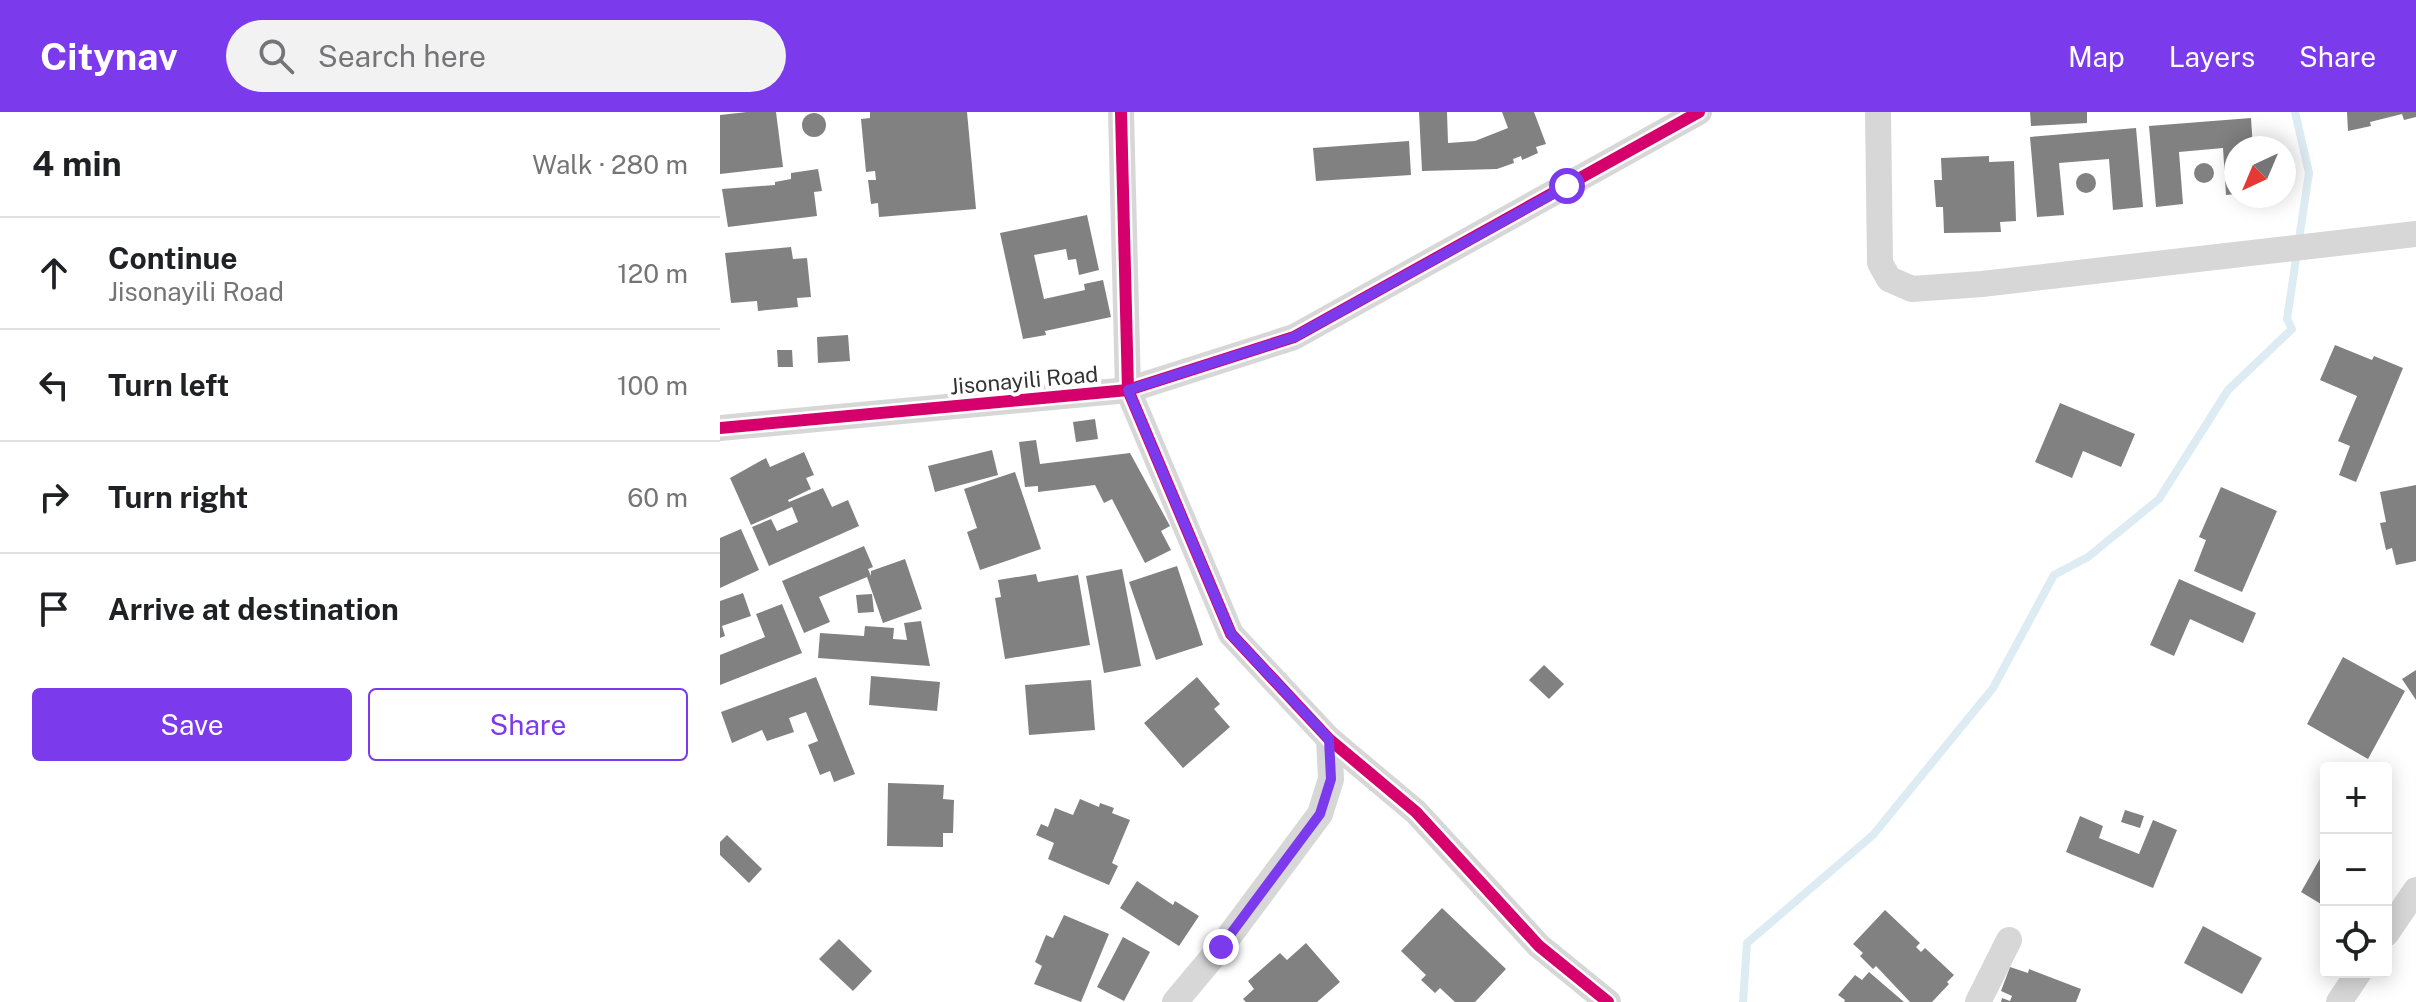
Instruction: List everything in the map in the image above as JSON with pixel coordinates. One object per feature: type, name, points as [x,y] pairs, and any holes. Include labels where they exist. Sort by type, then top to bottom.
[{"type":"street","points":[[1121,112],[1128,390],[1231,634],[1329,739],[1416,812],[1539,946],[1608,1002]]},
{"type":"street","name":"Jisonayili Road","points":[[720,428],[1128,390],[1294,337],[1699,112]]},
{"type":"street","points":[[1878,112],[1880,263],[1889,279],[1912,289],[1982,284],[2416,234]]},
{"type":"street","points":[[1175,1002],[1221,947],[1320,814],[1331,779],[1329,739]]},
{"type":"street","points":[[2392,925],[2416,890]]},
{"type":"street","points":[[1978,1002],[2009,940]]},
{"type":"street","points":[[2339,1002],[2355,978]]},
{"type":"building","points":[[776,112],[783,167],[720,174],[720,115]]},
{"type":"building","points":[[870,112],[967,112],[976,209],[879,217],[878,203],[871,204],[868,180],[876,180],[875,171],[866,172],[861,119],[870,118]]},
{"type":"building","points":[[1419,112],[1447,112],[1448,143],[1475,141],[1508,128],[1502,112],[1534,112],[1546,144],[1536,147],[1538,153],[1522,160],[1521,156],[1513,159],[1514,163],[1497,169],[1422,171]]},
{"type":"building","points":[[2030,112],[2087,112],[2087,123],[2031,126]]},
{"type":"building","points":[[2347,112],[2416,112],[2416,117],[2404,120],[2402,114],[2348,131]]},
{"type":"building","points":[[814,113],[825,120],[826,125],[819,136],[814,137],[803,130],[802,125],[809,114]]},
{"type":"building","points":[[2251,118],[2252,136],[2224,136],[2224,164],[2223,148],[2179,152],[2183,204],[2156,207],[2149,126]]},
{"type":"building","points":[[2136,128],[2143,207],[2113,210],[2109,159],[2059,163],[2064,215],[2037,217],[2030,137]]},
{"type":"building","points":[[1409,141],[1411,175],[1316,181],[1313,148]]},
{"type":"building","points":[[1989,156],[1989,162],[2014,161],[2016,221],[2000,222],[2001,232],[1944,233],[1943,207],[1936,207],[1934,180],[1942,180],[1941,158]]},
{"type":"building","points":[[2200,163],[2208,163],[2214,173],[2208,183],[2200,183],[2194,177],[2194,169]]},
{"type":"building","points":[[818,169],[822,191],[814,192],[817,216],[728,227],[722,189],[775,185],[775,182],[791,179],[791,173]]},
{"type":"building","points":[[2082,173],[2090,173],[2096,183],[2090,193],[2082,193],[2076,187],[2076,179]]},
{"type":"building","points":[[1087,215],[1099,270],[1079,275],[1076,259],[1068,260],[1066,249],[1034,255],[1044,299],[1085,290],[1084,284],[1103,280],[1111,317],[1045,331],[1046,335],[1023,339],[1000,233]]},
{"type":"building","points":[[791,247],[793,259],[807,258],[811,297],[797,298],[798,307],[758,311],[757,301],[731,303],[725,253]]},
{"type":"building","points":[[848,335],[850,361],[818,363],[817,337]]},
{"type":"building","points":[[2335,345],[2403,368],[2356,482],[2339,475],[2350,446],[2338,441],[2357,396],[2320,380]]},
{"type":"building","points":[[777,350],[792,350],[793,367],[778,367]]},
{"type":"building","points":[[2060,403],[2135,434],[2121,467],[2083,451],[2072,478],[2035,462]]},
{"type":"building","points":[[1095,419],[1098,439],[1076,442],[1073,422]]},
{"type":"building","points":[[1036,440],[1040,464],[1130,453],[1170,526],[1161,531],[1171,550],[1145,563],[1112,499],[1104,503],[1095,485],[1038,492],[1038,486],[1025,487],[1019,442]]},
{"type":"building","points":[[992,450],[998,475],[935,492],[928,466]]},
{"type":"building","points":[[804,452],[814,475],[806,478],[811,489],[789,502],[823,488],[832,507],[848,500],[859,526],[769,566],[752,527],[771,519],[777,531],[798,522],[792,507],[751,525],[730,478],[766,458],[770,467]]},
{"type":"building","points":[[1015,472],[1041,549],[980,570],[967,532],[977,528],[964,489]]},
{"type":"building","points":[[2416,485],[2416,561],[2396,565],[2392,548],[2386,550],[2380,523],[2386,522],[2380,492]]},
{"type":"building","points":[[2221,487],[2277,511],[2242,592],[2194,571],[2206,540],[2199,537]]},
{"type":"building","points":[[741,529],[759,570],[720,588],[720,538]]},
{"type":"building","points":[[864,546],[873,567],[868,569],[871,576],[871,571],[905,559],[922,609],[883,623],[867,577],[819,597],[830,622],[804,633],[782,581]]},
{"type":"building","points":[[1177,566],[1203,645],[1156,660],[1129,582]]},
{"type":"building","points":[[1122,569],[1141,666],[1104,673],[1086,576]]},
{"type":"building","points":[[1036,574],[1038,582],[1078,575],[1090,645],[1005,659],[995,598],[1001,597],[998,580]]},
{"type":"building","points":[[2179,579],[2256,613],[2243,643],[2190,619],[2174,656],[2150,645]]},
{"type":"building","points":[[743,593],[751,616],[722,626],[725,636],[720,638],[720,601]]},
{"type":"building","points":[[872,594],[874,612],[858,613],[856,595]]},
{"type":"building","points":[[782,604],[802,653],[720,685],[720,655],[765,637],[756,614]]},
{"type":"building","points":[[921,621],[930,666],[818,658],[820,633],[864,636],[865,626],[894,628],[893,639],[907,640],[904,623]]},
{"type":"building","points":[[2343,657],[2405,691],[2368,759],[2307,724]]},
{"type":"building","points":[[1544,665],[1564,684],[1549,699],[1529,680]]},
{"type":"building","points":[[2416,670],[2416,700],[2402,679]]},
{"type":"building","points":[[871,676],[940,682],[937,711],[869,705]]},
{"type":"building","points":[[816,677],[855,774],[834,782],[830,771],[820,775],[808,745],[818,741],[806,712],[789,718],[794,732],[767,741],[762,730],[732,743],[721,712]]},
{"type":"building","points":[[1197,677],[1220,704],[1214,709],[1230,727],[1183,768],[1144,723]]},
{"type":"building","points":[[1091,680],[1095,730],[1029,735],[1025,685]]},
{"type":"building","points":[[888,783],[944,785],[943,799],[954,800],[953,833],[943,833],[943,847],[887,846]]},
{"type":"building","points":[[1080,799],[1099,807],[1100,803],[1114,808],[1112,813],[1130,820],[1112,863],[1118,866],[1109,885],[1048,859],[1054,843],[1036,835],[1041,824],[1048,827],[1055,808],[1073,815]]},
{"type":"building","points":[[2125,810],[2144,816],[2140,828],[2121,822]]},
{"type":"building","points":[[2080,816],[2103,826],[2099,838],[2139,854],[2153,820],[2177,830],[2153,888],[2066,852]]},
{"type":"building","points":[[727,835],[762,869],[749,883],[720,855],[720,842]]},
{"type":"building","points":[[2320,859],[2320,903],[2301,892]]},
{"type":"building","points":[[1137,881],[1173,905],[1175,901],[1199,916],[1179,946],[1120,908]]},
{"type":"building","points":[[1442,908],[1506,969],[1475,1002],[1455,1002],[1440,988],[1435,993],[1421,980],[1426,975],[1401,951]]},
{"type":"building","points":[[1885,910],[1920,943],[1916,947],[1921,952],[1925,948],[1954,975],[1932,1002],[1910,1002],[1876,966],[1873,969],[1860,956],[1863,953],[1853,944]]},
{"type":"building","points":[[1064,915],[1109,934],[1081,1002],[1034,984],[1042,966],[1035,962],[1046,935],[1053,938]]},
{"type":"building","points":[[2203,926],[2262,958],[2242,994],[2184,963]]},
{"type":"building","points":[[1123,937],[1150,952],[1124,1001],[1097,987]]},
{"type":"building","points":[[839,939],[872,971],[853,991],[819,959]]},
{"type":"building","points":[[1306,943],[1340,982],[1317,1002],[1246,1002],[1243,999],[1254,989],[1248,981],[1280,953],[1287,960]]},
{"type":"building","points":[[2010,967],[2028,973],[2029,969],[2081,989],[2076,1002],[2001,1002],[2002,998],[2010,1001],[2012,996],[2001,991]]},
{"type":"building","points":[[1869,972],[1904,1002],[1844,1002],[1838,995],[1855,975],[1862,980]]},
{"type":"waterway","points":[[1743,1002],[1747,943],[1873,835],[1993,688],[2054,575],[2088,557],[2159,499],[2228,390],[2292,329],[2287,319],[2309,173],[2295,112]]},
{"type":"cycle path","points":[[1121,112],[1128,390],[1231,634],[1329,739],[1416,812],[1539,946],[1608,1002]]},
{"type":"cycle path","points":[[720,428],[1128,390],[1294,337],[1699,112]]},
{"type":"route","points":[[1221,947],[1320,814],[1331,779],[1329,739],[1231,634],[1128,390],[1294,337],[1567,186]]}]
